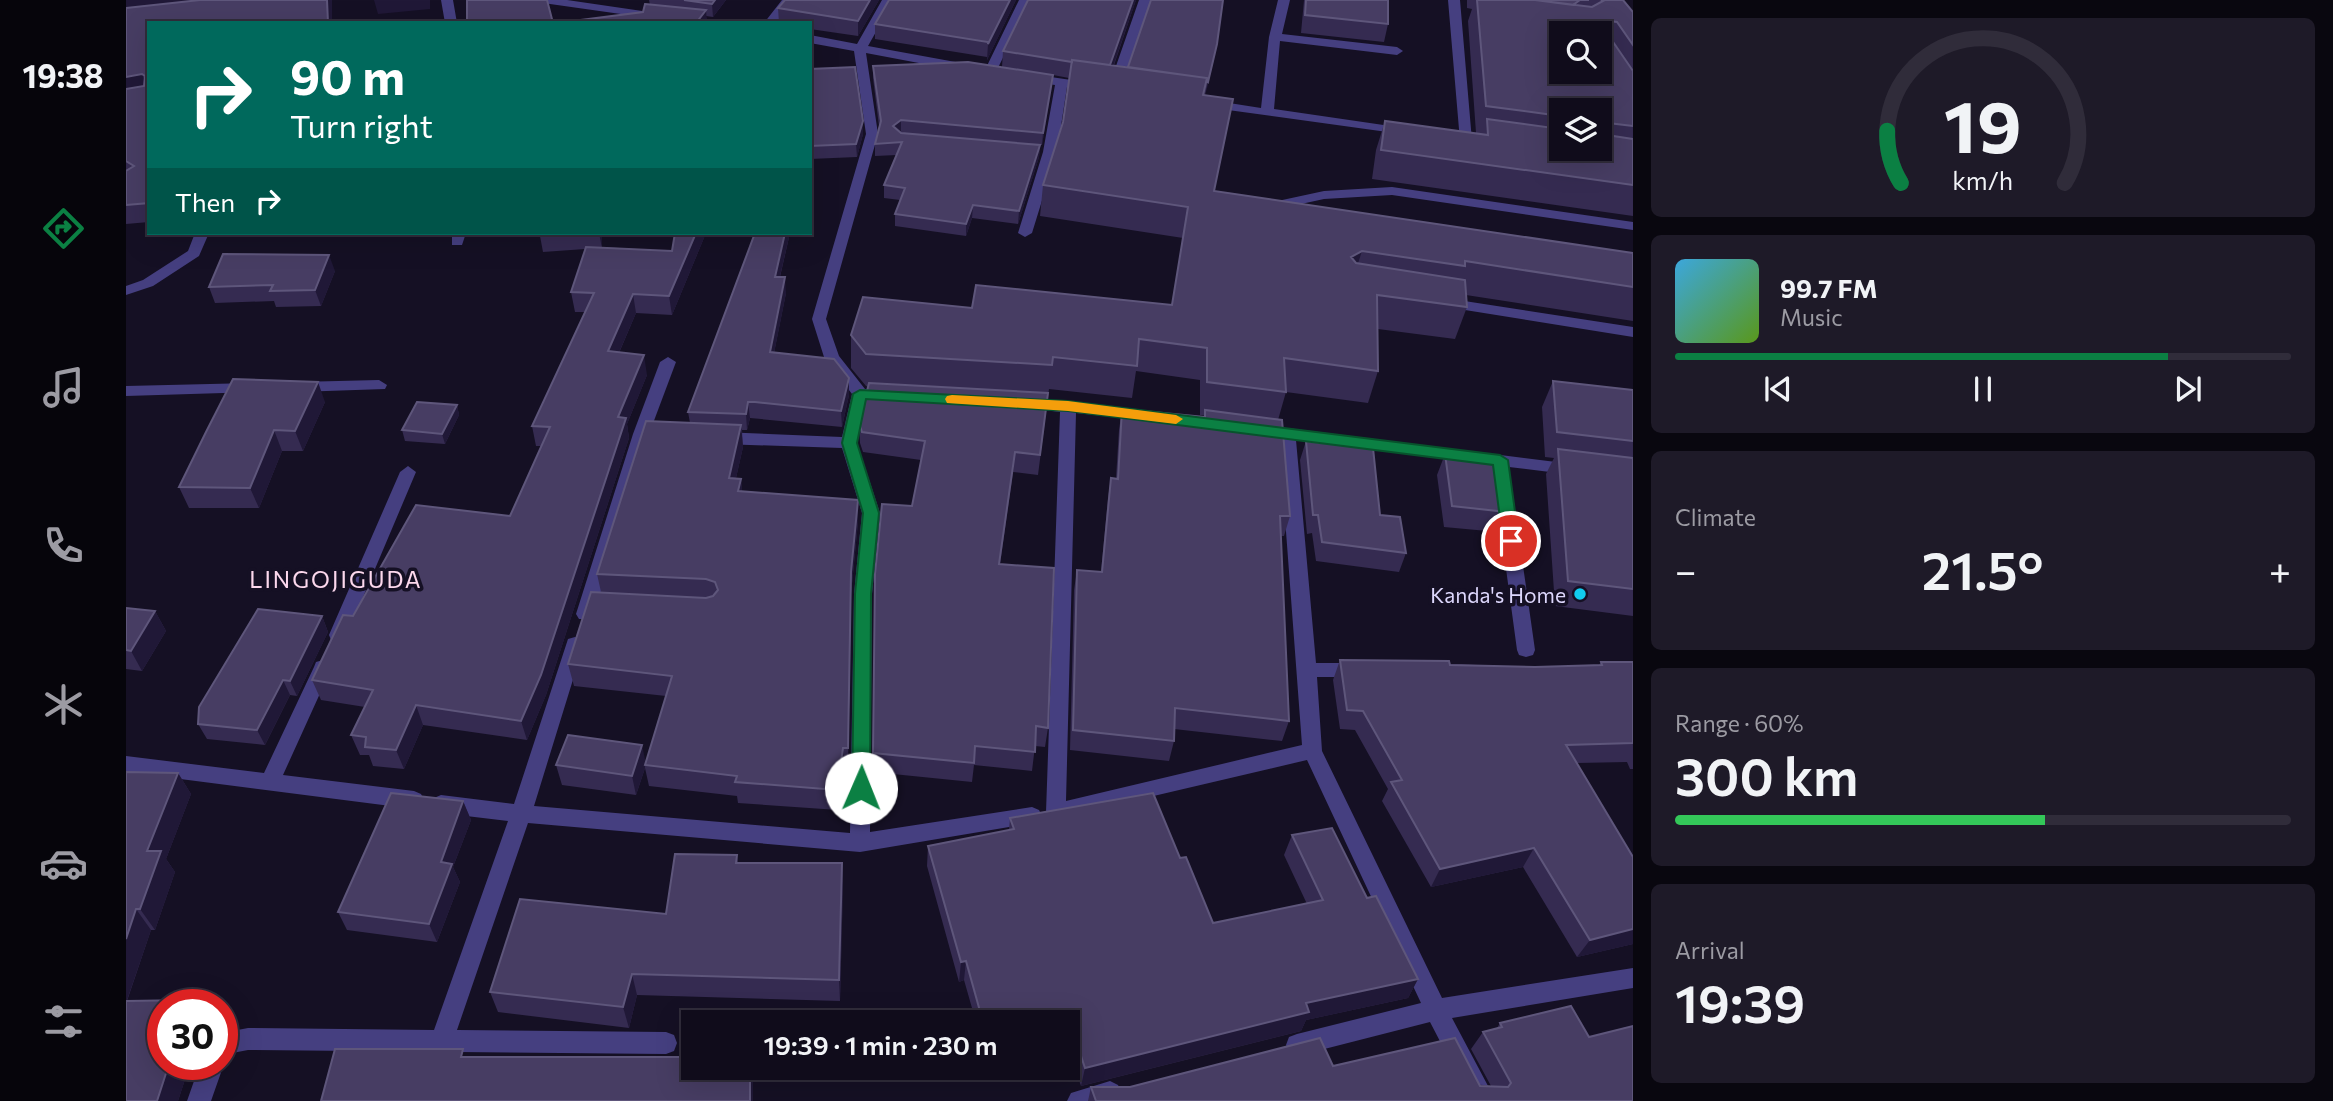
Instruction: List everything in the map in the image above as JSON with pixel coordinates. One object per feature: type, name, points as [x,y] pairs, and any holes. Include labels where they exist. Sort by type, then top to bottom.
[{"type":"street","points":[[447,0],[451,21]]},
{"type":"street","points":[[543,0],[663,16]]},
{"type":"street","points":[[772,21],[788,0]]},
{"type":"street","points":[[888,0],[860,50],[872,134],[820,319],[832,357],[860,394],[901,397]]},
{"type":"street","points":[[1002,73],[1025,0]]},
{"type":"street","points":[[812,39],[860,50],[1120,92],[1144,0]]},
{"type":"street","points":[[1267,112],[1275,37],[1283,0]]},
{"type":"street","points":[[1459,9],[1466,141]]},
{"type":"street","points":[[611,10],[615,21]]},
{"type":"street","points":[[676,18],[699,21]]},
{"type":"street","points":[[1275,37],[1397,51]]},
{"type":"street","points":[[1025,233],[1062,82]]},
{"type":"street","points":[[1190,101],[1413,133]]},
{"type":"street","points":[[1278,205],[1324,195],[1392,191],[1633,226]]},
{"type":"street","points":[[126,291],[148,283],[194,253],[201,235]]},
{"type":"street","points":[[1432,301],[1633,332]]},
{"type":"street","points":[[441,1042],[595,605],[668,362]]},
{"type":"street","points":[[126,391],[379,385]]},
{"type":"street","points":[[860,394],[849,443],[871,513],[863,594],[860,843]]},
{"type":"street","points":[[1012,403],[1068,406],[1164,418]]},
{"type":"street","points":[[1056,812],[1068,406]]},
{"type":"street","points":[[1259,430],[1593,472]]},
{"type":"street","points":[[1287,433],[1312,751],[1436,1010],[1485,1101]]},
{"type":"street","points":[[696,437],[849,443]]},
{"type":"street","points":[[1500,460],[1526,650]]},
{"type":"street","points":[[270,781],[354,602],[408,472]]},
{"type":"street","points":[[1307,670],[1375,670]]},
{"type":"street","points":[[126,764],[521,814],[860,843],[1056,812],[1312,751]]},
{"type":"street","points":[[1277,1051],[1436,1010],[1633,978]]},
{"type":"street","points":[[238,1041],[666,1043]]},
{"type":"street","points":[[199,1101],[206,1080]]},
{"type":"street","points":[[1079,1101],[1132,1087]]},
{"type":"building","points":[[200,0],[327,0],[328,21],[147,21],[147,203],[126,205],[126,171],[134,166],[126,161],[126,89],[144,86],[145,76],[142,74],[126,77],[126,8]]},
{"type":"building","points":[[467,0],[547,0],[552,21],[467,21]]},
{"type":"building","points":[[684,0],[715,0],[712,4]]},
{"type":"building","points":[[785,0],[870,0],[858,21],[778,8]]},
{"type":"building","points":[[889,0],[1010,0],[988,44],[875,24]]},
{"type":"building","points":[[1028,0],[1133,0],[1110,65],[1003,51]]},
{"type":"building","points":[[1151,0],[1223,0],[1208,82],[1207,78],[1128,67]]},
{"type":"building","points":[[1306,0],[1388,0],[1388,24],[1305,15]]},
{"type":"building","points":[[1477,0],[1535,0],[1592,7],[1603,1],[1601,0],[1623,0],[1633,12],[1633,45],[1617,22],[1549,21],[1549,84],[1612,84],[1612,40],[1633,71],[1633,126],[1612,123],[1612,98],[1549,98],[1549,114],[1486,106]]},
{"type":"building","points":[[1535,0],[1580,0],[1573,5]]},
{"type":"building","points":[[645,4],[706,10],[698,21],[573,21],[643,12]]},
{"type":"building","points":[[1072,60],[1207,78],[1203,95],[1233,99],[1214,191],[1633,253],[1633,287],[1465,261],[1465,266],[1362,251],[1351,257],[1356,263],[1465,280],[1467,307],[1377,295],[1378,371],[1284,358],[1286,392],[1207,382],[1207,348],[1139,339],[1137,366],[1053,357],[1052,365],[866,354],[851,335],[863,297],[972,308],[976,285],[1172,305],[1188,207],[1043,185],[1063,122]]},
{"type":"building","points":[[968,62],[1053,75],[1043,133],[901,120],[893,126],[901,133],[1040,145],[1019,211],[973,205],[966,224],[895,214],[905,188],[884,185],[902,142],[875,144],[881,121],[873,66]]},
{"type":"building","points":[[855,67],[863,121],[856,144],[812,146],[812,69]]},
{"type":"building","points":[[1487,119],[1549,127],[1549,161],[1612,161],[1612,136],[1633,139],[1633,185],[1381,150],[1385,121],[1488,135]]},
{"type":"building","points":[[675,235],[695,235],[669,296],[633,294],[608,351],[644,355],[618,417],[626,418],[541,675],[521,721],[416,705],[396,750],[365,747],[366,737],[351,735],[373,690],[312,680],[343,615],[353,616],[416,505],[510,516],[550,427],[532,426],[594,293],[571,292],[586,247],[672,251]]},
{"type":"building","points":[[754,235],[785,235],[775,277],[785,277],[770,352],[834,359],[849,378],[841,411],[748,402],[746,414],[688,412]]},
{"type":"building","points":[[223,254],[329,255],[315,290],[270,291],[273,285],[209,287]]},
{"type":"building","points":[[233,379],[318,382],[295,431],[274,430],[250,488],[179,487],[206,432]]},
{"type":"building","points":[[1553,381],[1633,390],[1633,441],[1557,432]]},
{"type":"building","points":[[869,383],[1048,393],[1040,455],[1015,452],[999,564],[1054,568],[1048,728],[1036,726],[1035,752],[975,746],[974,763],[873,753],[875,574],[882,504],[912,506],[925,441],[862,432],[859,423]]},
{"type":"building","points":[[417,402],[457,405],[442,434],[402,430]]},
{"type":"building","points":[[1122,409],[1205,417],[1205,410],[1282,420],[1290,516],[1280,516],[1289,721],[1175,708],[1174,741],[1073,730],[1077,570],[1102,572],[1111,478],[1118,479]]},
{"type":"building","points":[[646,421],[741,425],[729,478],[741,479],[738,491],[858,500],[851,572],[848,748],[843,748],[837,790],[735,782],[737,776],[645,765],[672,676],[568,664],[591,592],[706,598],[713,596],[718,590],[715,582],[706,579],[597,574]]},
{"type":"building","points":[[1306,441],[1373,448],[1380,515],[1400,517],[1406,553],[1322,542],[1318,515],[1313,515]]},
{"type":"building","points":[[1558,449],[1633,458],[1633,589],[1568,581]]},
{"type":"building","points":[[1445,454],[1499,460],[1507,512],[1452,506]]},
{"type":"building","points":[[126,608],[155,611],[131,651],[126,650]]},
{"type":"building","points":[[258,609],[322,616],[290,681],[283,680],[257,730],[198,724],[199,707]]},
{"type":"building","points":[[1340,660],[1449,661],[1450,665],[1535,667],[1633,662],[1633,743],[1566,745],[1633,857],[1633,929],[1590,940],[1534,848],[1440,869],[1391,782],[1402,780],[1363,711],[1347,710]]},
{"type":"building","points":[[568,735],[642,745],[632,776],[556,765]]},
{"type":"building","points":[[126,772],[178,773],[147,851],[161,851],[126,939]]},
{"type":"building","points":[[391,793],[463,801],[441,862],[452,864],[429,924],[338,912]]},
{"type":"building","points":[[1153,793],[1180,858],[1186,857],[1213,923],[1323,900],[1292,835],[1332,828],[1367,898],[1376,896],[1418,979],[1306,1003],[1309,1012],[1085,1068],[1080,1053],[1080,1010],[980,1010],[966,961],[961,962],[928,846],[1014,829],[1010,818]]},
{"type":"building","points":[[675,854],[737,855],[736,863],[842,863],[839,980],[632,974],[623,1007],[490,992],[520,899],[666,914]]},
{"type":"building","points":[[126,1001],[147,1001],[147,1080],[164,1080],[157,1101],[126,1101]]},
{"type":"building","points":[[1571,1006],[1589,1037],[1633,1026],[1633,1101],[1096,1101],[1091,1087],[1130,1087],[1320,1038],[1333,1066],[1455,1038],[1480,1086],[1508,1087],[1511,1083],[1483,1032],[1502,1027],[1500,1023]]},
{"type":"building","points":[[335,1049],[463,1049],[461,1057],[681,1057],[681,1080],[750,1080],[750,1101],[321,1101]]},
{"type":"slow traffic","points":[[952,399],[1068,406],[1176,419]]},
{"type":"place","name":"Kanda's Home","points":[[1580,594]]},
{"type":"district","name":"LINGOJIGUDA","points":[[336,579]]},
{"type":"route","points":[[861,788],[863,594],[871,513],[849,443],[860,394],[1068,406],[1500,460],[1511,541]]}]
